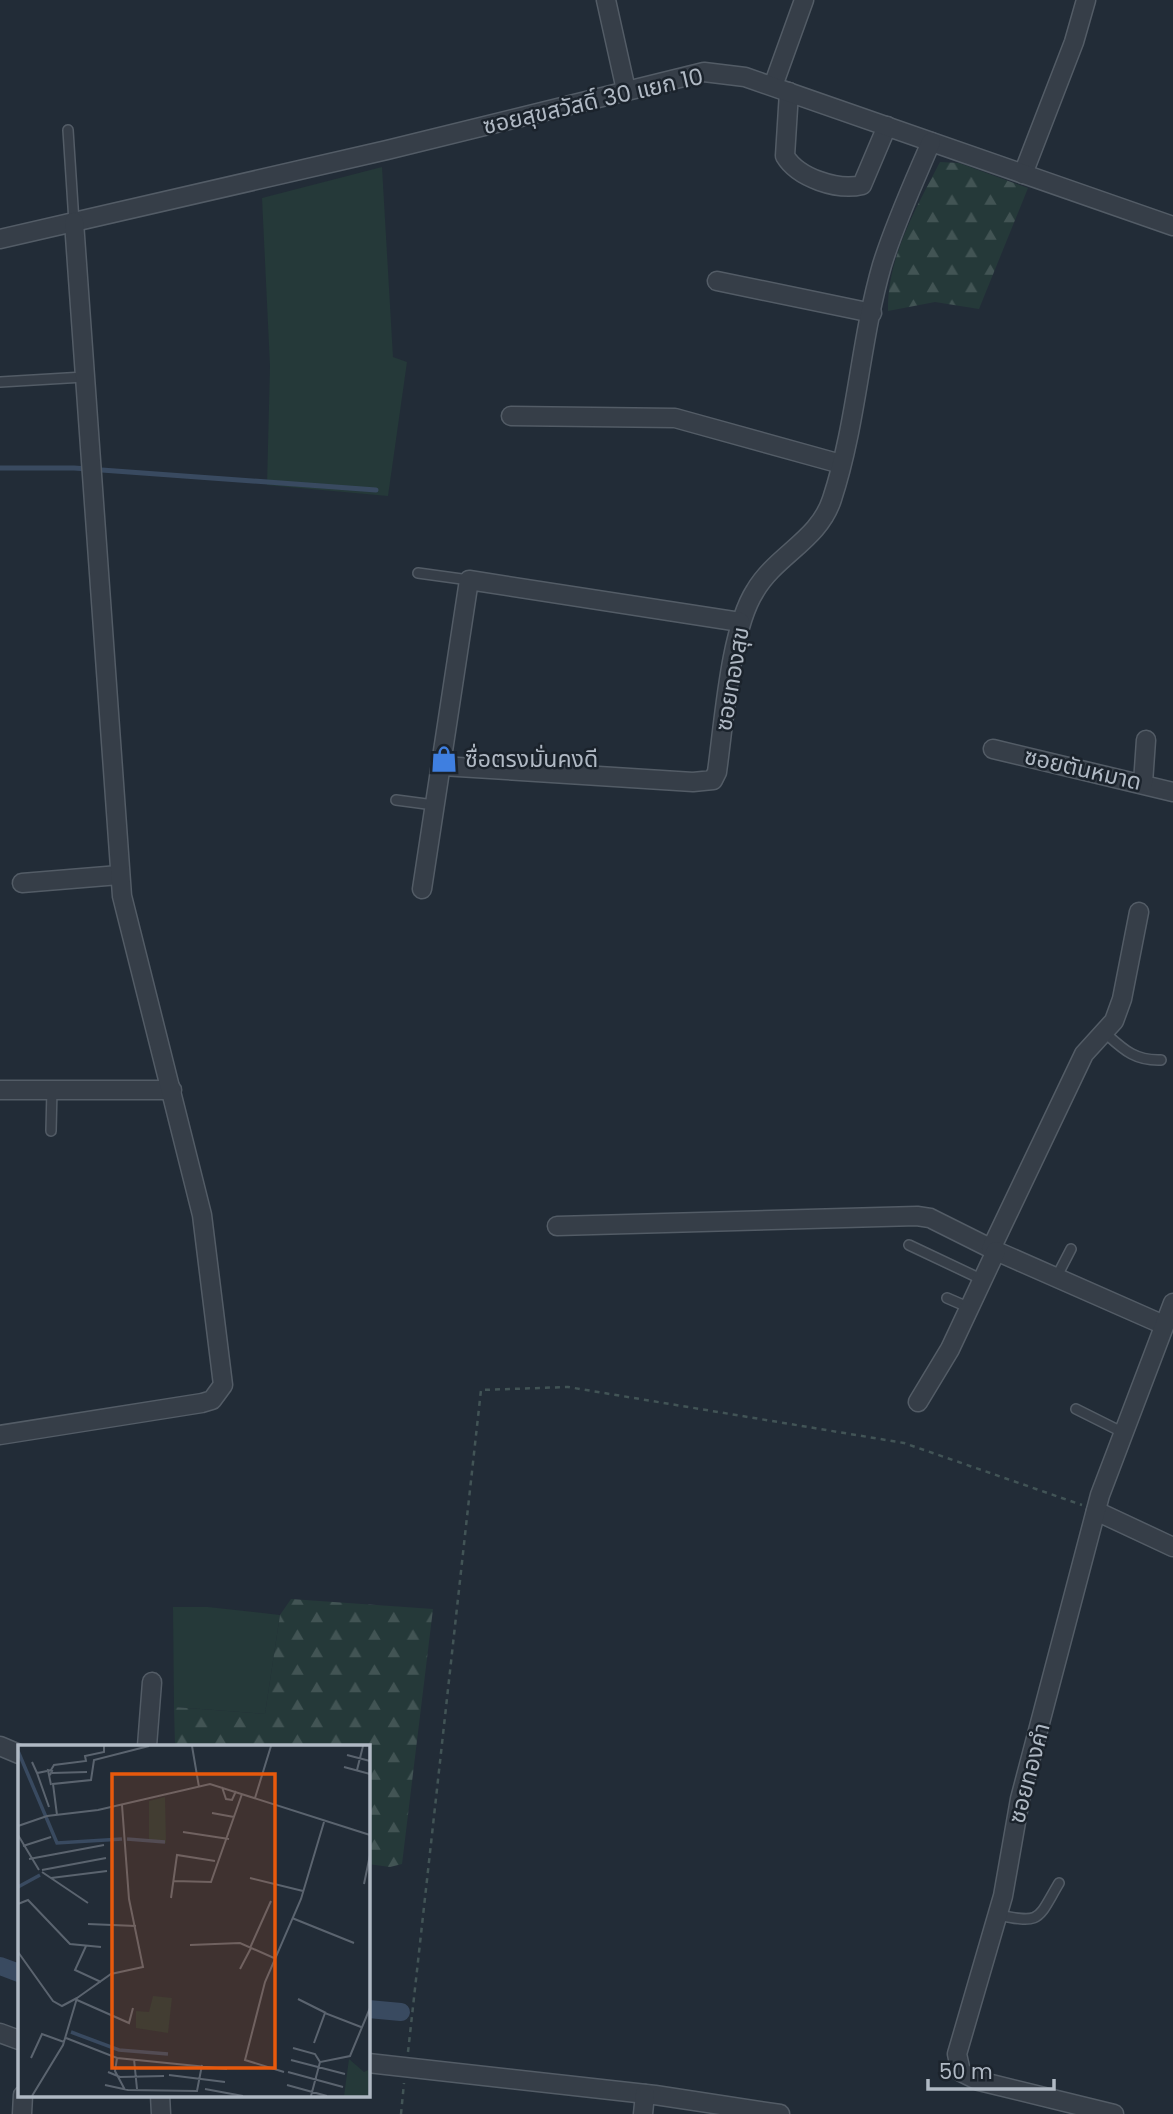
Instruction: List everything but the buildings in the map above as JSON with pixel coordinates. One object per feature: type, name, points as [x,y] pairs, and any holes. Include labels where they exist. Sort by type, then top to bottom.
[{"type":"street","points":[[606,0],[626,90]]},
{"type":"street","points":[[804,0],[781,89],[785,156],[789,163],[817,180],[839,187],[862,186],[887,126]]},
{"type":"street","points":[[1023,174],[1074,42],[1086,0]]},
{"type":"street","name":"ซอยสุขสวัสดิ์ 30 แยก 10","points":[[0,239],[387,150],[704,72],[745,77],[1023,174],[1171,220]]},
{"type":"street","name":"ซอยทองสุข","points":[[442,766],[693,782],[713,780],[717,772],[740,622],[754,591],[765,577],[814,531],[827,514],[841,464],[882,266],[895,227],[931,142]]},
{"type":"street","points":[[0,1435],[202,1403],[212,1400],[223,1385],[208,1251],[172,1090],[129,934],[120,875],[74,222]]},
{"type":"street","points":[[717,281],[873,313]]},
{"type":"street","points":[[511,416],[675,418],[841,464]]},
{"type":"street","points":[[422,890],[469,580],[740,622]]},
{"type":"street","points":[[1143,783],[1146,740]]},
{"type":"street","name":"ซอยตันหมาด","points":[[993,749],[1173,792]]},
{"type":"street","points":[[22,883],[120,875]]},
{"type":"street","points":[[918,1402],[970,1308],[983,1280],[1002,1219],[1084,1054],[1114,1021],[1122,999],[1139,912]]},
{"type":"street","points":[[0,1090],[172,1090]]},
{"type":"street","points":[[557,1226],[916,1216],[930,1218],[993,1250],[1164,1325]]},
{"type":"street","name":"ซอยทองคำ","points":[[1114,2114],[979,2081],[961,2072],[957,2054],[1008,1878],[1020,1799],[1097,1506],[1173,1303]]},
{"type":"street","points":[[1097,1506],[1173,1547]]},
{"type":"street","points":[[147,1745],[152,1682]]},
{"type":"street","points":[[0,1746],[18,1754]]},
{"type":"street","points":[[0,2033],[18,2040]]},
{"type":"street","points":[[369,2063],[407,2065],[645,2094],[780,2114]]},
{"type":"street","points":[[643,2114],[645,2094]]},
{"type":"street","points":[[22,2114],[23,2096]]},
{"type":"street","points":[[160,2096],[161,2114]]},
{"type":"lane","points":[[68,130],[74,222]]},
{"type":"lane","points":[[0,382],[84,377]]},
{"type":"lane","points":[[418,573],[469,580]]},
{"type":"lane","points":[[396,800],[434,805]]},
{"type":"lane","points":[[1104,1032],[1131,1056],[1141,1060],[1161,1060]]},
{"type":"lane","points":[[51,1130],[52,1089]]},
{"type":"lane","points":[[909,1245],[983,1280]]},
{"type":"lane","points":[[1056,1278],[1071,1249]]},
{"type":"lane","points":[[947,1298],[970,1308]]},
{"type":"lane","points":[[1076,1409],[1125,1434]]},
{"type":"lane","points":[[998,1915],[1028,1921],[1035,1919],[1059,1883]]},
{"type":"path","points":[[401,2114],[481,1390],[568,1387],[904,1443],[1097,1506]]},
{"type":"green space","points":[[940,162],[959,163],[1028,188],[979,309],[935,302],[888,311],[892,272],[898,253],[913,215]]},
{"type":"green space","points":[[382,167],[393,357],[407,362],[388,496],[267,485],[270,366],[262,198]]},
{"type":"green space","points":[[291,1599],[433,1609],[402,1864],[390,1867],[369,1864],[369,1745],[175,1745],[174,1707],[265,1714],[280,1615]]},
{"type":"green space","points":[[173,1607],[208,1607],[280,1615],[265,1714],[174,1707]]},
{"type":"waterway","points":[[0,468],[74,468],[376,490]]},
{"type":"waterway","points":[[0,1966],[18,1973]]},
{"type":"waterway","points":[[369,2009],[401,2012]]},
{"type":"place","name":"ซื่อตรงมั่นคงดี","points":[[444,759]]}]
